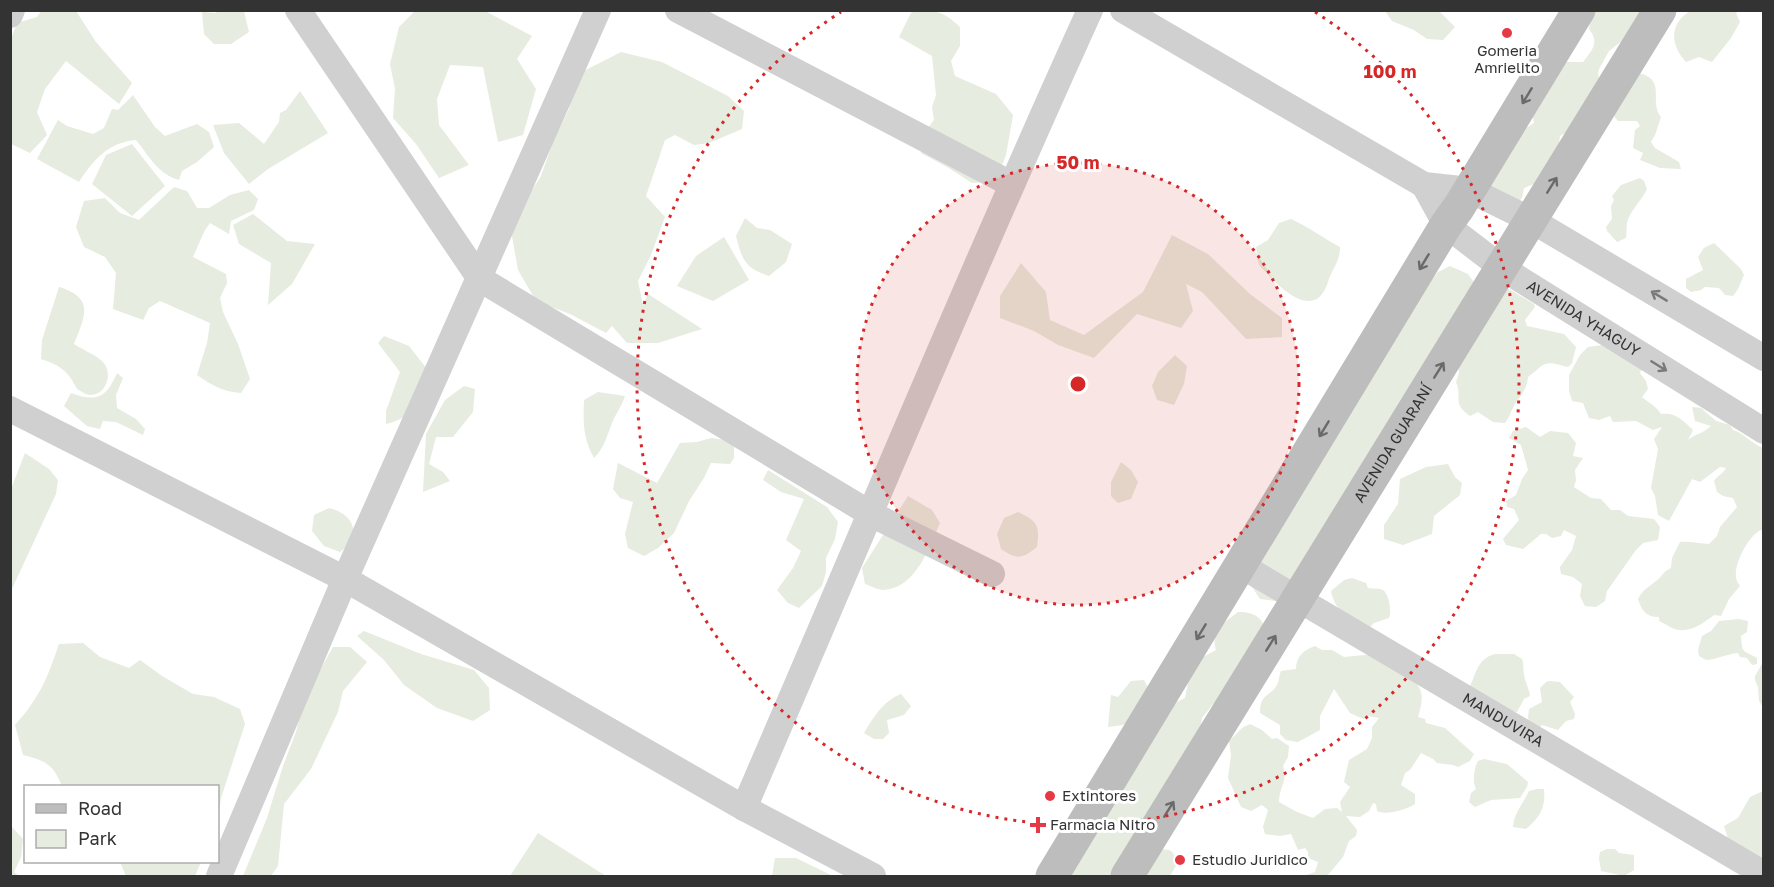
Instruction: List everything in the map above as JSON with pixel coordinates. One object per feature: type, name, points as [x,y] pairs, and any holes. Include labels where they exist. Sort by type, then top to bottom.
[{"type":"main road","points":[[1053,876],[1446,225],[1470,190],[1579,10]]},
{"type":"main road","name":"AVENIDA GUARANÍ","points":[[1127,876],[1660,10]]},
{"type":"street","points":[[10,15],[12,10]]},
{"type":"street","points":[[298,10],[480,279],[871,514],[992,574]]},
{"type":"street","points":[[219,876],[345,579],[598,10]]},
{"type":"street","points":[[678,10],[1011,184]]},
{"type":"street","points":[[744,808],[1011,184],[1090,10]]},
{"type":"street","points":[[1123,10],[1424,185],[1470,190],[1531,220],[1764,358]]},
{"type":"street","name":"AVENIDA YHAGUY","points":[[1424,185],[1446,225],[1502,268],[1764,430]]},
{"type":"street","points":[[10,409],[345,579],[744,808],[873,876]]},
{"type":"street","name":"MANDUVIRA","points":[[1242,566],[1764,874]]},
{"type":"green space","points":[[222,10],[244,11],[249,32],[231,44],[214,44],[204,34],[202,12],[215,13]]},
{"type":"green space","points":[[41,11],[76,11],[96,42],[132,83],[119,104],[66,61],[45,89],[37,112],[47,135],[30,153],[11,144],[10,42],[17,23],[37,17]]},
{"type":"green space","points":[[415,11],[485,11],[532,36],[517,59],[536,89],[523,135],[498,142],[483,67],[450,65],[437,99],[439,125],[469,165],[439,178],[416,144],[393,118],[395,89],[390,64],[399,27]]},
{"type":"green space","points":[[915,11],[940,13],[960,27],[960,46],[951,61],[955,76],[996,94],[1013,115],[1006,155],[996,181],[972,183],[921,153],[924,133],[934,120],[932,107],[936,95],[932,56],[899,37],[911,13]]},
{"type":"green space","points":[[1385,11],[1439,11],[1455,27],[1443,40],[1427,39],[1414,30],[1392,21]]},
{"type":"green space","points":[[1593,11],[1645,11],[1623,40],[1609,51],[1599,69],[1599,78],[1569,131],[1560,136],[1557,161],[1544,180],[1524,188],[1522,198],[1513,207],[1472,182],[1521,131],[1534,123],[1533,117],[1566,62],[1583,62],[1589,54],[1594,46],[1594,38],[1589,29]]},
{"type":"green space","points":[[1690,11],[1739,11],[1736,13],[1740,22],[1731,38],[1712,62],[1699,57],[1686,62],[1677,49],[1675,28],[1683,16]]},
{"type":"green space","points":[[621,52],[662,62],[728,96],[744,111],[742,129],[709,143],[694,145],[675,135],[665,140],[646,196],[665,217],[651,255],[638,281],[643,305],[648,294],[702,329],[658,343],[627,343],[612,326],[606,333],[570,314],[536,301],[518,270],[510,225],[541,176],[553,142],[569,109],[578,74]]},
{"type":"green space","points":[[1635,72],[1652,79],[1655,85],[1656,103],[1661,117],[1651,142],[1655,148],[1679,162],[1681,169],[1660,168],[1640,160],[1643,153],[1633,148],[1635,130],[1640,126],[1637,121],[1618,121],[1613,115]]},
{"type":"green space","points":[[300,91],[328,133],[268,169],[249,184],[224,153],[213,125],[239,123],[264,144],[279,122],[280,113],[286,110]]},
{"type":"green space","points":[[133,95],[155,127],[165,136],[197,124],[209,132],[214,147],[182,171],[179,180],[160,169],[136,140],[126,141],[110,148],[90,166],[79,182],[37,159],[58,120],[67,126],[93,134],[104,128],[112,109],[118,110]]},
{"type":"green space","points":[[132,144],[165,186],[132,216],[92,184],[106,155]]},
{"type":"green space","points":[[1640,178],[1647,189],[1628,219],[1626,238],[1617,242],[1606,227],[1612,219],[1611,206],[1614,200],[1612,196],[1621,185]]},
{"type":"green space","points":[[174,187],[187,191],[197,208],[209,208],[230,195],[249,190],[258,199],[254,210],[231,221],[229,234],[210,223],[193,257],[226,274],[227,283],[220,298],[223,312],[238,344],[250,379],[241,393],[218,387],[197,375],[207,343],[210,323],[160,301],[149,308],[143,320],[113,309],[116,273],[105,257],[84,247],[76,227],[84,201],[105,198],[120,213],[139,220]]},
{"type":"green space","points":[[253,214],[287,241],[315,244],[292,284],[268,305],[271,263],[239,244],[233,225]]},
{"type":"green space","points":[[745,218],[757,228],[770,230],[792,244],[786,262],[769,276],[750,266],[740,251],[736,236]]},
{"type":"green space","points":[[1291,219],[1340,247],[1339,257],[1323,294],[1316,300],[1298,299],[1289,294],[1258,262],[1256,247],[1268,240],[1279,223]]},
{"type":"green space","points":[[1172,235],[1208,254],[1250,294],[1282,318],[1282,337],[1246,339],[1202,292],[1186,284],[1193,311],[1181,328],[1137,314],[1094,358],[1058,345],[1034,331],[1000,318],[1000,296],[1021,263],[1046,292],[1050,320],[1084,335],[1143,292]]},
{"type":"green space","points":[[724,237],[749,280],[713,301],[677,286],[696,256]]},
{"type":"green space","points":[[1714,243],[1741,269],[1744,275],[1733,296],[1725,295],[1719,288],[1705,287],[1691,292],[1686,288],[1686,279],[1703,270],[1698,257],[1704,248]]},
{"type":"green space","points":[[1450,266],[1468,274],[1478,288],[1401,456],[1360,529],[1337,558],[1314,596],[1275,601],[1260,599],[1250,584],[1251,531],[1418,297],[1438,272]]},
{"type":"green space","points":[[59,287],[78,297],[84,309],[84,317],[74,344],[97,357],[103,362],[108,372],[107,383],[96,394],[88,395],[77,389],[63,370],[41,359],[42,340]]},
{"type":"green space","points":[[1507,288],[1534,304],[1535,307],[1525,320],[1527,326],[1564,334],[1576,347],[1572,363],[1568,367],[1549,363],[1528,377],[1525,388],[1505,423],[1493,422],[1478,412],[1470,416],[1464,411],[1459,404],[1456,382],[1459,373],[1458,363]]},
{"type":"green space","points":[[384,336],[409,346],[427,369],[418,398],[411,411],[397,421],[386,424],[386,411],[400,372],[378,343]]},
{"type":"green space","points":[[1603,345],[1643,366],[1640,373],[1648,389],[1642,397],[1661,414],[1675,416],[1686,423],[1693,430],[1688,440],[1711,426],[1695,421],[1692,407],[1701,408],[1716,421],[1730,425],[1733,430],[1763,448],[1763,532],[1761,530],[1756,533],[1743,550],[1736,571],[1736,579],[1740,586],[1729,599],[1721,616],[1714,615],[1700,625],[1689,629],[1678,630],[1659,621],[1659,617],[1643,610],[1638,599],[1671,568],[1672,558],[1680,542],[1709,544],[1737,507],[1733,498],[1717,492],[1714,481],[1726,468],[1720,467],[1700,482],[1692,479],[1669,521],[1658,515],[1655,496],[1651,488],[1658,449],[1654,439],[1662,427],[1653,430],[1636,421],[1613,422],[1610,416],[1599,420],[1589,418],[1583,403],[1572,401],[1569,391],[1569,375],[1580,355],[1588,347]]},
{"type":"green space","points":[[1175,355],[1187,366],[1184,384],[1174,405],[1157,400],[1152,386],[1158,372]]},
{"type":"green space","points":[[117,373],[123,378],[116,395],[117,408],[136,419],[145,429],[143,435],[116,422],[103,421],[100,429],[87,426],[64,406],[71,393],[94,397],[104,393]]},
{"type":"green space","points":[[464,386],[475,389],[473,412],[453,437],[436,437],[429,464],[443,472],[450,481],[423,492],[426,434],[445,400]]},
{"type":"green space","points":[[598,392],[625,396],[603,446],[594,458],[584,430],[584,400]]},
{"type":"green space","points":[[1526,427],[1540,437],[1550,431],[1568,433],[1576,443],[1573,456],[1583,458],[1575,470],[1574,487],[1591,498],[1601,499],[1611,510],[1620,510],[1628,516],[1654,519],[1660,527],[1658,540],[1643,543],[1636,550],[1607,591],[1605,601],[1596,607],[1585,606],[1580,596],[1582,584],[1573,577],[1561,574],[1560,567],[1572,550],[1576,536],[1564,530],[1561,536],[1552,538],[1541,534],[1523,549],[1506,545],[1503,539],[1519,520],[1514,509],[1507,507],[1506,501],[1516,495],[1528,470],[1521,445],[1509,438],[1513,431]]},
{"type":"green space","points":[[711,438],[734,441],[734,458],[730,464],[711,463],[674,533],[658,548],[644,556],[628,548],[625,534],[633,502],[620,498],[613,489],[618,463],[657,483],[680,443]]},
{"type":"green space","points":[[25,453],[49,469],[58,480],[56,494],[11,591],[11,489]]},
{"type":"green space","points":[[1121,462],[1131,470],[1138,482],[1131,499],[1118,503],[1111,496],[1111,482]]},
{"type":"green space","points":[[1448,464],[1455,477],[1462,483],[1460,495],[1434,516],[1432,534],[1403,545],[1384,539],[1384,525],[1398,504],[1400,479],[1426,467]]},
{"type":"green space","points":[[768,470],[827,507],[838,522],[835,539],[826,558],[826,572],[822,586],[799,608],[788,603],[777,590],[793,568],[801,551],[786,540],[804,499],[781,492],[763,480]]},
{"type":"green space","points":[[908,496],[932,510],[940,523],[926,554],[913,575],[894,588],[881,590],[865,584],[862,568]]},
{"type":"green space","points":[[329,508],[344,515],[353,526],[352,539],[340,552],[324,546],[312,531],[314,515]]},
{"type":"green space","points":[[1018,512],[1034,521],[1038,529],[1037,547],[1019,557],[1001,549],[997,534],[1004,518]]},
{"type":"green space","points":[[1352,578],[1366,583],[1368,588],[1381,589],[1385,592],[1389,603],[1389,618],[1374,623],[1368,629],[1340,610],[1331,591],[1344,580]]},
{"type":"green space","points":[[1238,612],[1253,614],[1264,625],[1224,700],[1213,704],[1202,718],[1197,748],[1110,876],[1069,876],[1164,708],[1185,698],[1190,673],[1201,658],[1216,650],[1216,632]]},
{"type":"green space","points":[[1739,619],[1748,621],[1747,632],[1741,636],[1742,646],[1744,651],[1757,658],[1757,664],[1752,665],[1747,658],[1740,657],[1738,653],[1706,660],[1699,656],[1698,650],[1702,636],[1711,631],[1719,621]]},
{"type":"green space","points":[[364,631],[421,654],[474,670],[489,688],[490,710],[473,721],[437,708],[404,685],[384,660],[357,636]]},
{"type":"green space","points":[[83,643],[100,657],[129,668],[140,660],[193,694],[214,697],[240,709],[245,724],[221,798],[219,812],[219,785],[61,785],[48,764],[23,755],[15,725],[42,687],[59,644]]},
{"type":"green space","points":[[1315,646],[1322,650],[1332,650],[1344,657],[1375,654],[1404,673],[1417,684],[1421,692],[1422,700],[1418,717],[1425,719],[1426,723],[1445,728],[1474,754],[1470,761],[1458,767],[1437,763],[1421,753],[1410,770],[1405,773],[1401,785],[1415,794],[1415,804],[1402,810],[1385,813],[1377,811],[1376,804],[1373,803],[1369,811],[1360,817],[1346,816],[1357,830],[1356,836],[1349,841],[1343,857],[1327,876],[1303,876],[1315,872],[1318,862],[1308,858],[1305,848],[1298,850],[1291,834],[1280,836],[1265,834],[1263,827],[1268,810],[1262,805],[1251,811],[1241,807],[1228,778],[1231,755],[1229,741],[1242,728],[1250,724],[1262,730],[1272,739],[1277,738],[1289,746],[1288,757],[1283,766],[1284,780],[1279,802],[1313,818],[1325,809],[1337,808],[1342,812],[1340,802],[1350,787],[1344,782],[1349,760],[1367,749],[1372,738],[1372,727],[1379,718],[1368,716],[1363,719],[1350,713],[1334,689],[1320,716],[1320,730],[1298,742],[1286,740],[1280,734],[1280,725],[1260,713],[1264,698],[1275,689],[1281,671],[1296,669],[1297,660],[1301,654]]},
{"type":"green space","points":[[333,647],[350,647],[367,662],[343,691],[338,712],[311,769],[284,804],[278,866],[271,876],[243,876],[267,818],[296,732],[305,697]]},
{"type":"green space","points":[[1495,654],[1514,654],[1522,659],[1530,696],[1524,699],[1517,712],[1505,711],[1464,696],[1479,666]]},
{"type":"green space","points":[[1763,662],[1763,707],[1759,701],[1755,676]]},
{"type":"green space","points":[[1144,680],[1150,691],[1129,721],[1123,725],[1108,727],[1111,695],[1118,697],[1131,681]]},
{"type":"green space","points":[[1549,681],[1560,682],[1574,697],[1570,702],[1575,714],[1574,719],[1566,721],[1558,730],[1542,725],[1538,729],[1531,727],[1528,718],[1529,709],[1542,702],[1540,688]]},
{"type":"green space","points":[[901,694],[911,706],[904,715],[887,720],[889,733],[883,739],[874,739],[864,733],[884,705]]},
{"type":"green space","points":[[1484,759],[1507,764],[1528,782],[1520,798],[1491,800],[1475,807],[1469,802],[1471,793],[1476,789],[1474,779],[1478,761]]},
{"type":"green space","points":[[1544,789],[1543,806],[1538,816],[1526,829],[1513,827],[1517,813],[1529,791]]},
{"type":"green space","points":[[1763,791],[1764,861],[1729,842],[1724,826],[1738,818],[1750,797]]},
{"type":"green space","points":[[11,826],[23,839],[21,857],[14,872],[19,876],[11,876]]},
{"type":"green space","points":[[538,833],[606,876],[510,876]]},
{"type":"green space","points":[[1160,849],[1169,850],[1174,854],[1177,864],[1170,876],[1141,876]]},
{"type":"green space","points":[[1607,849],[1634,855],[1634,870],[1624,876],[1601,871],[1600,852]]},
{"type":"green space","points":[[775,858],[796,858],[833,876],[772,876]]},
{"type":"green space","points":[[120,863],[201,863],[195,876],[126,876]]},
{"type":"place","name":"Gomeria Amrielito","points":[[1507,33]]},
{"type":"place","name":"Extintores","points":[[1050,796]]},
{"type":"place","name":"Farmacia Nitro","points":[[1038,825]]},
{"type":"place","name":"Estudio Juridico","points":[[1180,860]]}]
